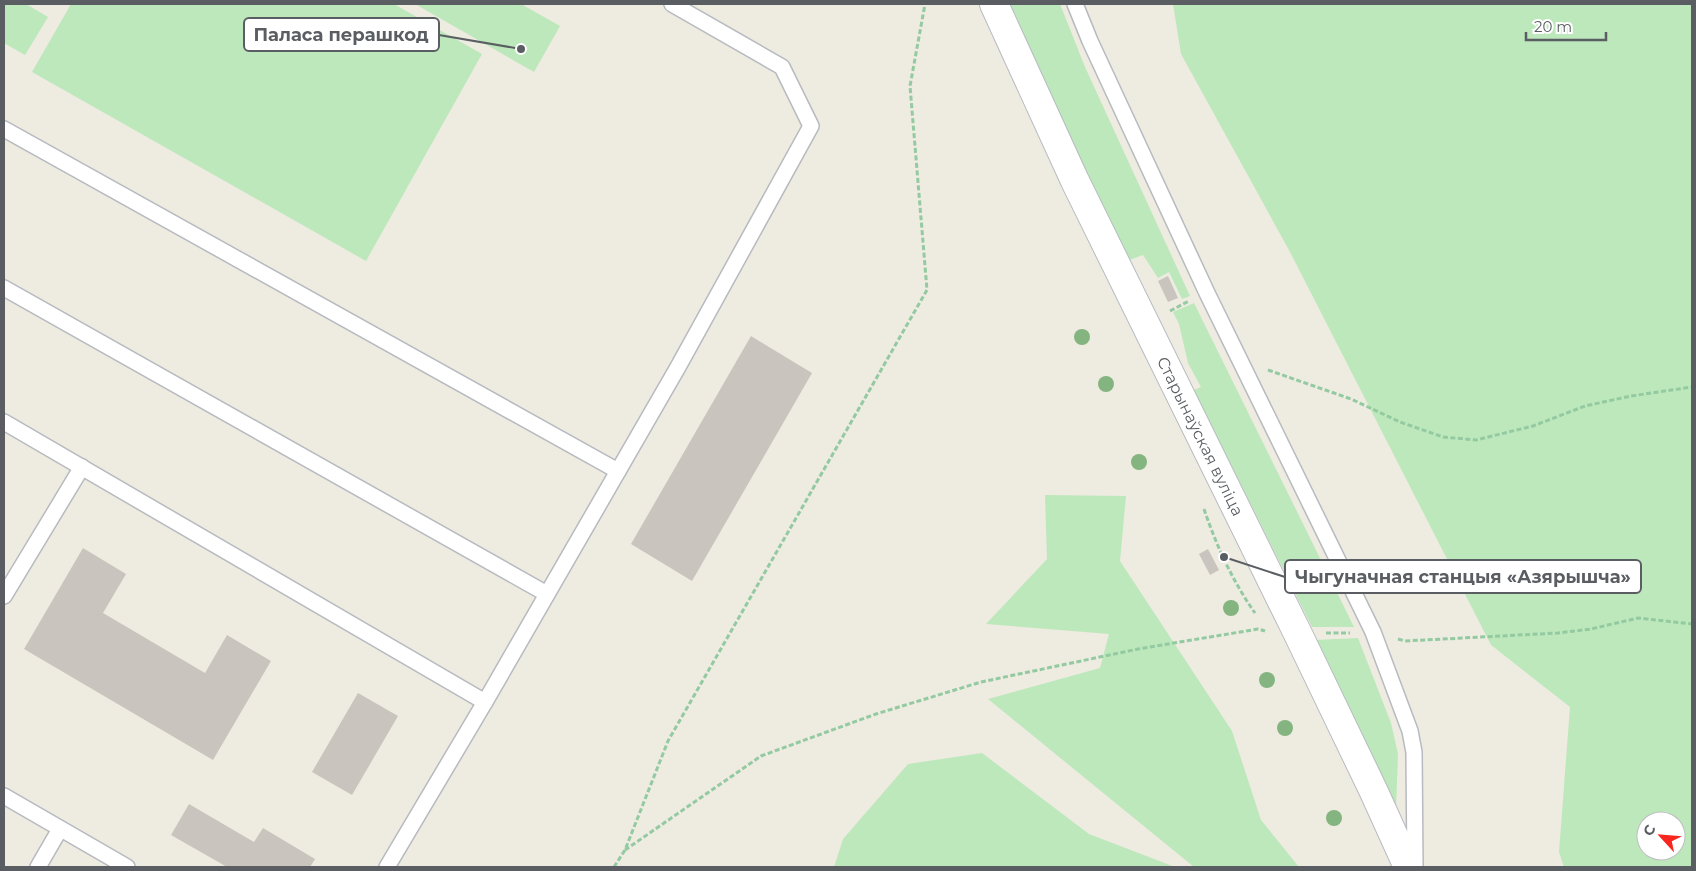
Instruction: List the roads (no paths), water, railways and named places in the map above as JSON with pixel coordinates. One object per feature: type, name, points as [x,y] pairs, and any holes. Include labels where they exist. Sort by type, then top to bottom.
[{"type":"main road","name":"Старынаўская вуліца","points":[[994,4],[1074,181],[1298,634],[1408,867]]},
{"type":"lane","points":[[387,867],[485,702],[678,367],[812,126],[782,66],[672,4]]},
{"type":"lane","points":[[1075,4],[1090,41],[1203,284],[1373,632],[1411,738],[1415,777],[1415,867]]},
{"type":"lane","points":[[4,129],[618,471]]},
{"type":"lane","points":[[4,288],[547,594]]},
{"type":"lane","points":[[4,422],[485,702]]},
{"type":"lane","points":[[4,596],[82,467]]},
{"type":"lane","points":[[4,796],[127,867]]},
{"type":"lane","points":[[38,867],[60,828]]},
{"type":"place","name":"Паласа перашкод","points":[[521,49]]},
{"type":"place","name":"Чыгуначная станцыя «Азярышча»","points":[[1224,557]]}]
